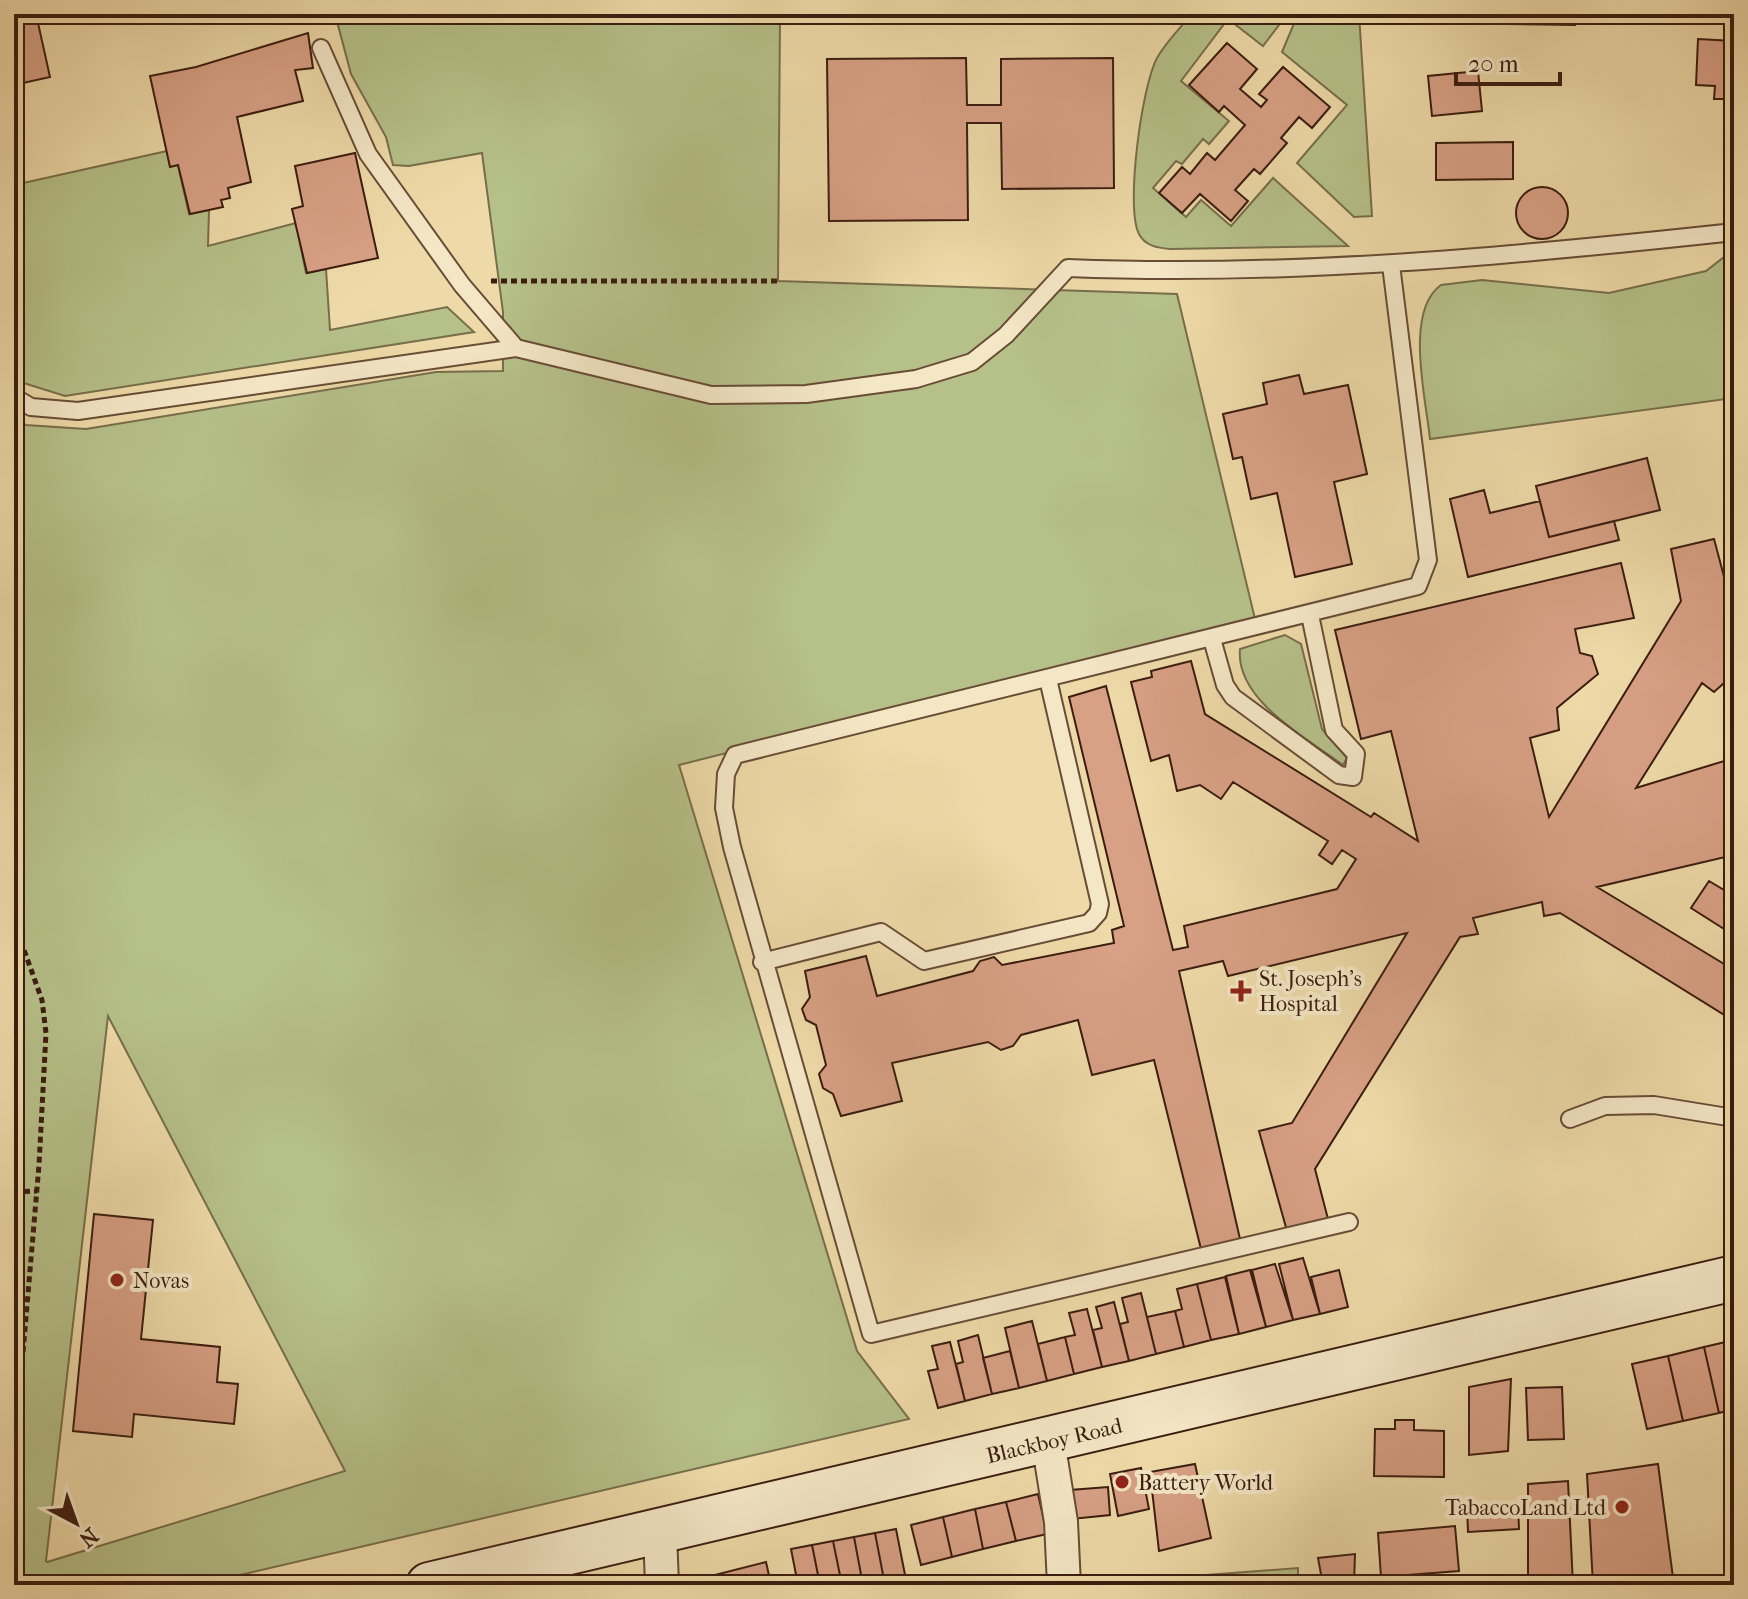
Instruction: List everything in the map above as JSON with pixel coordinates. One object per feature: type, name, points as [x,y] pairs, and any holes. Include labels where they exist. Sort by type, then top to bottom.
[{"type":"main road","name":"Blackboy Road","points":[[429,1585],[1734,1278]]},
{"type":"street","points":[[1048,1441],[1061,1522],[1064,1585]]},
{"type":"street","points":[[660,1533],[662,1585]]},
{"type":"lane","points":[[321,48],[368,154],[462,285],[516,348]]},
{"type":"lane","points":[[14,397],[31,407],[78,411],[516,348],[711,395],[806,394],[916,379],[972,362],[1006,335],[1068,268],[1185,272],[1391,265],[1570,251],[1734,232]]},
{"type":"lane","points":[[1349,1222],[871,1334],[762,962],[724,808],[726,774],[735,755],[1418,586],[1428,560],[1391,265]]},
{"type":"lane","points":[[1212,639],[1225,685],[1233,697],[1339,775],[1353,777],[1356,754],[1334,730],[1310,615]]},
{"type":"lane","points":[[762,962],[881,932],[924,961],[1089,923],[1098,913],[1100,904],[1048,679]]},
{"type":"lane","points":[[1570,1119],[1605,1106],[1654,1105],[1734,1118]]},
{"type":"path","points":[[462,285],[498,280],[778,281]]},
{"type":"path","points":[[14,922],[42,1000],[46,1033],[37,1191],[14,1458]]},
{"type":"path","points":[[14,1192],[37,1191]]},
{"type":"green space","points":[[335,14],[780,14],[778,281],[1177,294],[1255,619],[679,765],[857,1351],[909,1419],[197,1585],[14,1585],[14,419],[26,425],[86,429],[436,372],[503,371],[503,312],[482,153],[409,166],[393,165],[386,137],[351,74]],"holes":[[[108,1016],[345,1471],[46,1561]]]},
{"type":"green space","points":[[1192,14],[1276,14],[1282,21],[1263,46],[1228,19],[1181,81],[1229,121],[1209,144],[1203,139],[1182,164],[1176,161],[1153,188],[1186,217],[1201,200],[1231,226],[1273,178],[1348,246],[1170,249],[1152,246],[1139,234],[1134,199],[1137,146],[1151,72],[1169,41]]},
{"type":"green space","points":[[1298,14],[1359,14],[1372,216],[1354,217],[1297,163],[1347,105],[1282,52]]},
{"type":"green space","points":[[167,151],[170,166],[178,165],[189,214],[209,210],[208,246],[296,223],[306,273],[326,269],[330,330],[447,307],[474,332],[65,396],[14,380],[14,185]]},
{"type":"green space","points":[[1734,256],[1734,398],[1430,439],[1420,335],[1423,314],[1430,297],[1441,285],[1482,280],[1609,293],[1706,271],[1724,257]]},
{"type":"green space","points":[[1285,635],[1301,644],[1322,729],[1347,758],[1343,765],[1276,716],[1249,685],[1242,668],[1240,649]]},
{"type":"green space","points":[[1298,1568],[1298,1585],[1193,1585],[1193,1576]]},
{"type":"building","points":[[14,14],[36,14],[50,77],[14,85]]},
{"type":"building","points":[[1507,14],[1575,14],[1575,25],[1507,24]]},
{"type":"building","points":[[308,33],[313,68],[295,70],[303,101],[237,117],[251,182],[228,188],[230,198],[221,200],[223,207],[190,214],[178,165],[170,167],[150,76],[196,67]]},
{"type":"building","points":[[1698,39],[1734,41],[1734,99],[1714,99],[1715,86],[1696,85]]},
{"type":"building","points":[[1227,43],[1257,69],[1240,89],[1261,107],[1267,100],[1259,94],[1283,67],[1330,107],[1312,128],[1299,117],[1281,138],[1287,143],[1260,174],[1254,169],[1235,190],[1248,201],[1231,221],[1200,194],[1182,213],[1159,193],[1182,167],[1190,174],[1207,153],[1215,160],[1245,125],[1224,106],[1219,112],[1189,85]]},
{"type":"building","points":[[966,58],[967,105],[1001,105],[1001,59],[1113,58],[1114,188],[1002,189],[1001,123],[967,123],[968,220],[829,221],[827,59]]},
{"type":"building","points":[[1478,71],[1482,111],[1432,116],[1428,76]]},
{"type":"building","points":[[1513,142],[1513,179],[1436,180],[1436,143]]},
{"type":"building","points":[[355,153],[378,258],[307,273],[292,209],[303,206],[295,166]]},
{"type":"building","points":[[1542,187],[1560,195],[1568,213],[1560,231],[1542,239],[1524,231],[1516,213],[1524,195]]},
{"type":"building","points":[[1299,375],[1304,394],[1348,385],[1367,474],[1334,482],[1352,564],[1295,577],[1277,493],[1251,499],[1242,457],[1233,459],[1223,414],[1267,404],[1263,383]]},
{"type":"building","points":[[1647,458],[1660,510],[1549,537],[1536,486]]},
{"type":"building","points":[[1484,490],[1490,513],[1540,501],[1549,537],[1614,521],[1619,540],[1468,577],[1450,499]]},
{"type":"building","points":[[1714,539],[1734,614],[1734,674],[1714,692],[1702,683],[1636,788],[1734,758],[1734,855],[1597,887],[1734,970],[1734,1021],[1560,913],[1544,916],[1542,902],[1473,918],[1478,934],[1460,937],[1315,1169],[1328,1219],[1287,1231],[1259,1131],[1292,1123],[1407,933],[1228,976],[1223,961],[1179,971],[1240,1239],[1201,1249],[1154,1060],[1092,1075],[1078,1020],[1021,1035],[1013,1046],[1001,1050],[988,1042],[892,1063],[902,1101],[841,1116],[833,1094],[823,1088],[819,1074],[826,1065],[816,1025],[806,1020],[802,1009],[810,997],[805,971],[866,956],[877,996],[973,971],[980,961],[994,957],[1002,965],[1114,943],[1112,930],[1124,926],[1069,697],[1106,686],[1173,950],[1188,947],[1184,926],[1337,889],[1356,859],[1342,850],[1332,864],[1319,855],[1328,841],[1233,782],[1221,799],[1200,785],[1177,791],[1169,755],[1151,761],[1131,682],[1152,677],[1151,671],[1191,661],[1205,714],[1371,817],[1374,813],[1418,841],[1391,731],[1361,739],[1335,630],[1621,563],[1634,618],[1575,629],[1580,653],[1592,656],[1598,674],[1557,708],[1559,730],[1530,738],[1549,817],[1681,601],[1671,549]]},
{"type":"building","points":[[1709,881],[1734,896],[1732,934],[1691,908]]},
{"type":"building","name":"Novas","points":[[94,1214],[153,1220],[141,1339],[220,1347],[217,1382],[238,1384],[234,1424],[134,1414],[132,1437],[73,1431]]},
{"type":"building","points":[[1303,1258],[1320,1314],[1293,1320],[1279,1264]]},
{"type":"building","points":[[1275,1264],[1293,1320],[1266,1327],[1252,1270]]},
{"type":"building","points":[[1250,1270],[1266,1327],[1239,1334],[1226,1276]]},
{"type":"building","points":[[1339,1270],[1348,1307],[1320,1314],[1311,1277]]},
{"type":"building","points":[[1225,1277],[1239,1334],[1211,1340],[1197,1284]]},
{"type":"building","points":[[1197,1284],[1211,1340],[1184,1347],[1175,1311],[1182,1309],[1177,1289]]},
{"type":"building","points":[[1141,1293],[1156,1354],[1129,1361],[1120,1324],[1128,1322],[1122,1298]]},
{"type":"building","points":[[1114,1302],[1129,1361],[1102,1367],[1093,1330],[1102,1328],[1096,1307]]},
{"type":"building","points":[[1087,1309],[1102,1367],[1074,1374],[1065,1337],[1075,1335],[1069,1313]]},
{"type":"building","points":[[1175,1311],[1184,1347],[1156,1354],[1147,1317]]},
{"type":"building","points":[[1032,1321],[1047,1381],[1019,1388],[1005,1328]]},
{"type":"building","points":[[978,1335],[992,1394],[965,1401],[956,1364],[963,1362],[958,1341]]},
{"type":"building","points":[[1065,1337],[1074,1374],[1047,1381],[1038,1344]]},
{"type":"building","points":[[1734,1340],[1734,1409],[1719,1413],[1704,1347]]},
{"type":"building","points":[[950,1342],[965,1401],[938,1408],[928,1371],[938,1369],[932,1346]]},
{"type":"building","points":[[1704,1347],[1719,1413],[1683,1421],[1668,1356]]},
{"type":"building","points":[[1010,1351],[1019,1388],[992,1394],[983,1358]]},
{"type":"building","points":[[1668,1356],[1683,1421],[1647,1429],[1632,1364]]},
{"type":"building","points":[[1511,1379],[1508,1451],[1469,1455],[1469,1387]]},
{"type":"building","points":[[1562,1387],[1564,1439],[1528,1440],[1526,1388]]},
{"type":"building","points":[[1395,1420],[1414,1420],[1414,1430],[1444,1431],[1444,1477],[1374,1476],[1375,1429],[1395,1429]]},
{"type":"building","points":[[1195,1464],[1211,1538],[1159,1551],[1150,1472]]},
{"type":"building","points":[[1658,1464],[1674,1585],[1593,1585],[1587,1474]]},
{"type":"building","points":[[1141,1468],[1149,1509],[1118,1516],[1110,1474]]},
{"type":"building","points":[[1568,1481],[1573,1585],[1528,1585],[1528,1484]]},
{"type":"building","points":[[1108,1487],[1110,1515],[1072,1519],[1070,1490]]},
{"type":"building","points":[[1038,1494],[1047,1534],[1016,1541],[1006,1502]]},
{"type":"building","points":[[1006,1502],[1016,1541],[983,1549],[975,1509]]},
{"type":"building","points":[[1518,1504],[1519,1529],[1468,1532],[1467,1506]]},
{"type":"building","points":[[975,1509],[983,1549],[952,1557],[943,1517]]},
{"type":"building","points":[[943,1517],[952,1557],[921,1565],[911,1525]]},
{"type":"building","points":[[1455,1526],[1459,1571],[1381,1577],[1378,1533]]},
{"type":"building","points":[[896,1529],[907,1585],[885,1585],[875,1533]]},
{"type":"building","points":[[875,1533],[885,1585],[863,1585],[854,1537]]},
{"type":"building","points":[[854,1537],[863,1585],[842,1585],[833,1541]]},
{"type":"building","points":[[833,1541],[842,1585],[820,1585],[812,1545]]},
{"type":"building","points":[[812,1545],[820,1585],[798,1585],[791,1549]]},
{"type":"building","points":[[1355,1554],[1354,1583],[1323,1585],[1318,1558]]},
{"type":"building","points":[[766,1562],[770,1580],[786,1576],[788,1585],[704,1585],[703,1578]]},
{"type":"building","points":[[1009,1575],[1010,1585],[949,1585]]},
{"type":"place","name":"St. Joseph's Hospital","points":[[1241,991]]},
{"type":"place","name":"Novas","points":[[117,1280]]},
{"type":"place","name":"Battery World","points":[[1122,1482]]},
{"type":"place","name":"TabaccoLand Ltd","points":[[1622,1507]]}]
